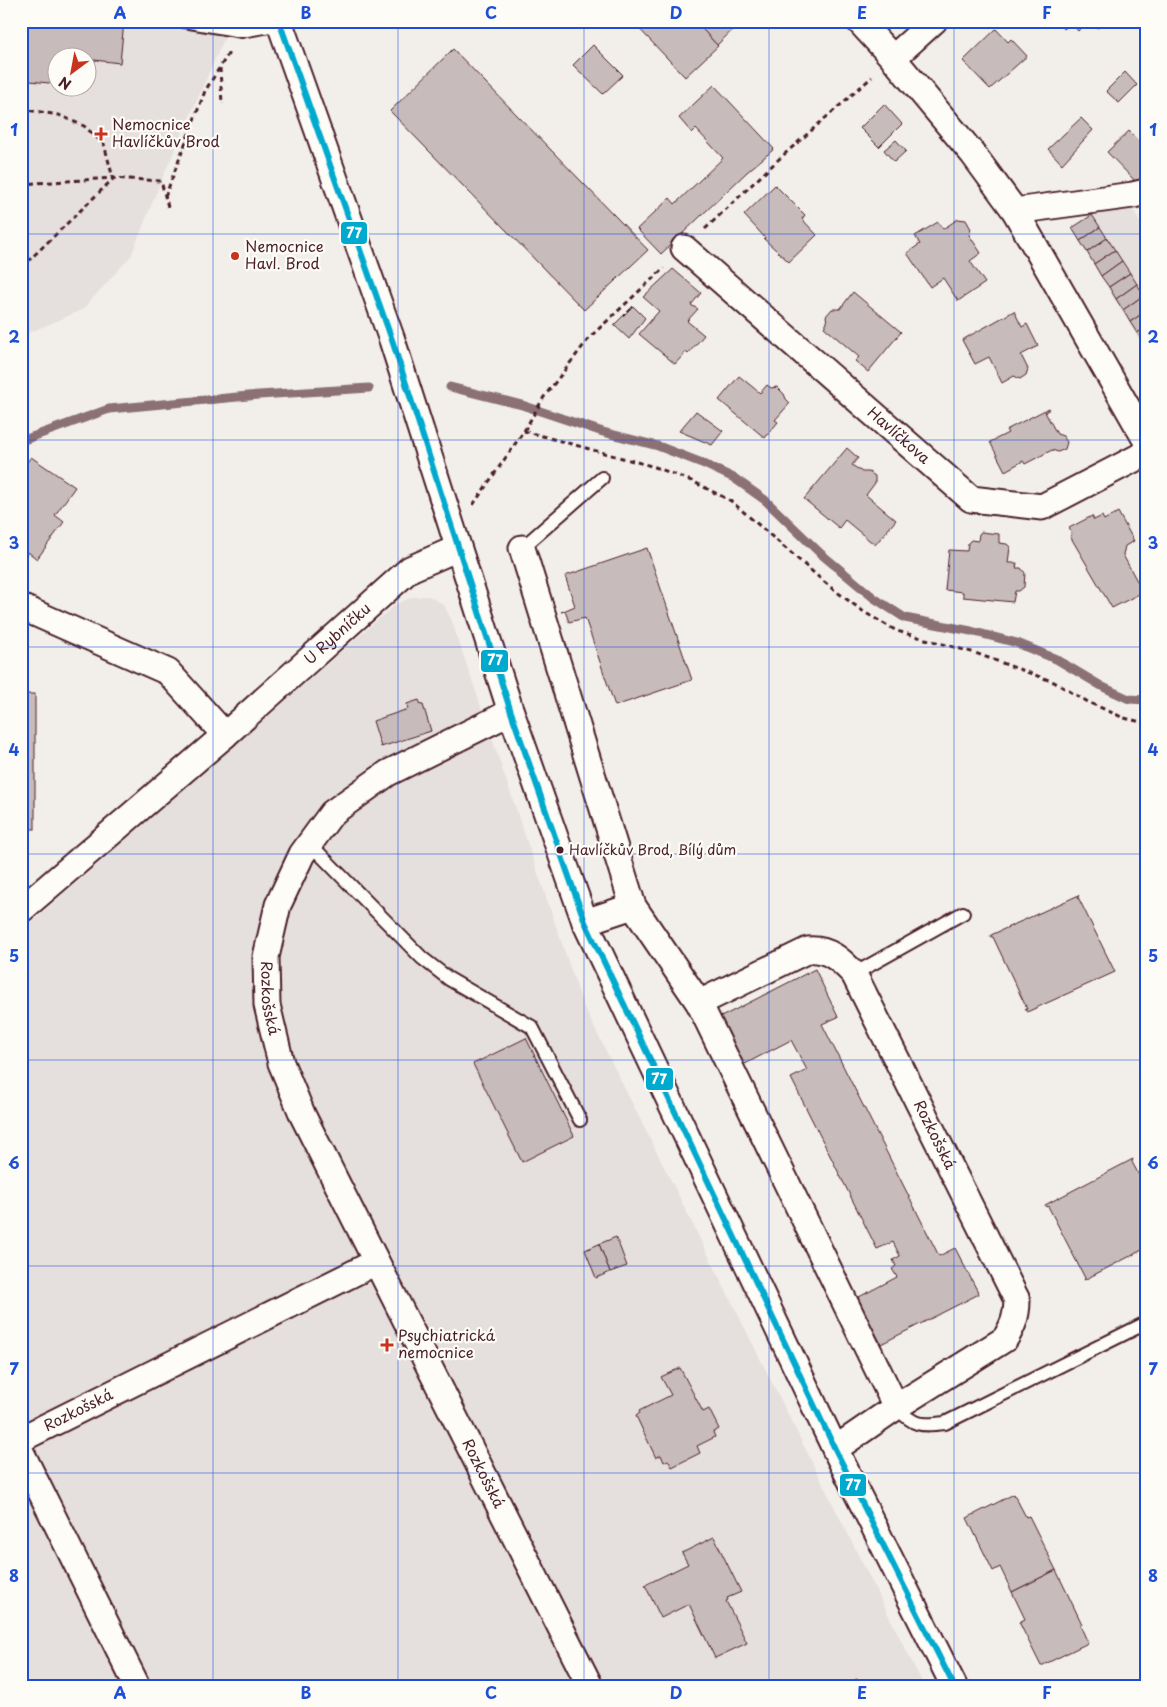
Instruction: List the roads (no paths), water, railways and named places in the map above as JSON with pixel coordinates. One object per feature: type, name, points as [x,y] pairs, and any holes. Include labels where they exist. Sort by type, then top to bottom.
[{"type":"street","points":[[859,21],[893,58],[974,154],[1015,211],[1146,440]]},
{"type":"street","points":[[893,58],[934,21]]},
{"type":"street","points":[[281,22],[392,340],[511,712],[585,922],[836,1448],[954,1686]]},
{"type":"street","points":[[1015,211],[1146,192]]},
{"type":"street","name":"Havlíčkova","points":[[684,248],[971,499],[1042,507],[1146,453]]},
{"type":"street","name":"U Rybníčku","points":[[21,910],[410,569],[458,548]]},
{"type":"street","points":[[522,548],[633,906],[699,1002],[896,1406]]},
{"type":"street","points":[[21,607],[168,672],[224,734]]},
{"type":"street","name":"Rozkošská","points":[[511,712],[388,773],[332,813],[302,854],[278,905],[266,957],[267,1005],[281,1063],[303,1116],[590,1686]]},
{"type":"street","points":[[585,922],[633,906]]},
{"type":"street","name":"Rozkošská","points":[[699,1002],[808,950],[816,949],[829,953],[841,960],[854,974],[1017,1300],[1017,1314],[1014,1324],[1005,1339],[896,1406],[836,1448]]},
{"type":"street","name":"Rozkošská","points":[[21,1439],[376,1262]]},
{"type":"street","points":[[21,1452],[137,1686]]},
{"type":"lane","points":[[184,21],[242,31],[281,22]]},
{"type":"lane","points":[[522,548],[602,478]]},
{"type":"lane","points":[[309,843],[377,914],[448,980],[532,1027],[580,1120]]},
{"type":"lane","points":[[854,974],[963,913]]},
{"type":"lane","points":[[896,1406],[908,1419],[925,1426],[945,1423],[1146,1324]]},
{"type":"waterway","points":[[450,387],[522,405],[603,432],[658,446],[702,463],[734,478],[765,500],[820,553],[874,598],[905,618],[971,631],[1017,643],[1056,659],[1103,687],[1129,699],[1146,700]]},
{"type":"waterway","points":[[21,441],[109,409],[259,395],[369,388]]},
{"type":"place","name":"Nemocnice Havlíčkův Brod","points":[[101,134]]},
{"type":"place","name":"Nemocnice Havl. Brod","points":[[235,256]]},
{"type":"place","name":"Havlíčkův Brod, Bílý dům","points":[[560,850]]},
{"type":"place","name":"Psychiatrická nemocnice","points":[[387,1345]]}]
